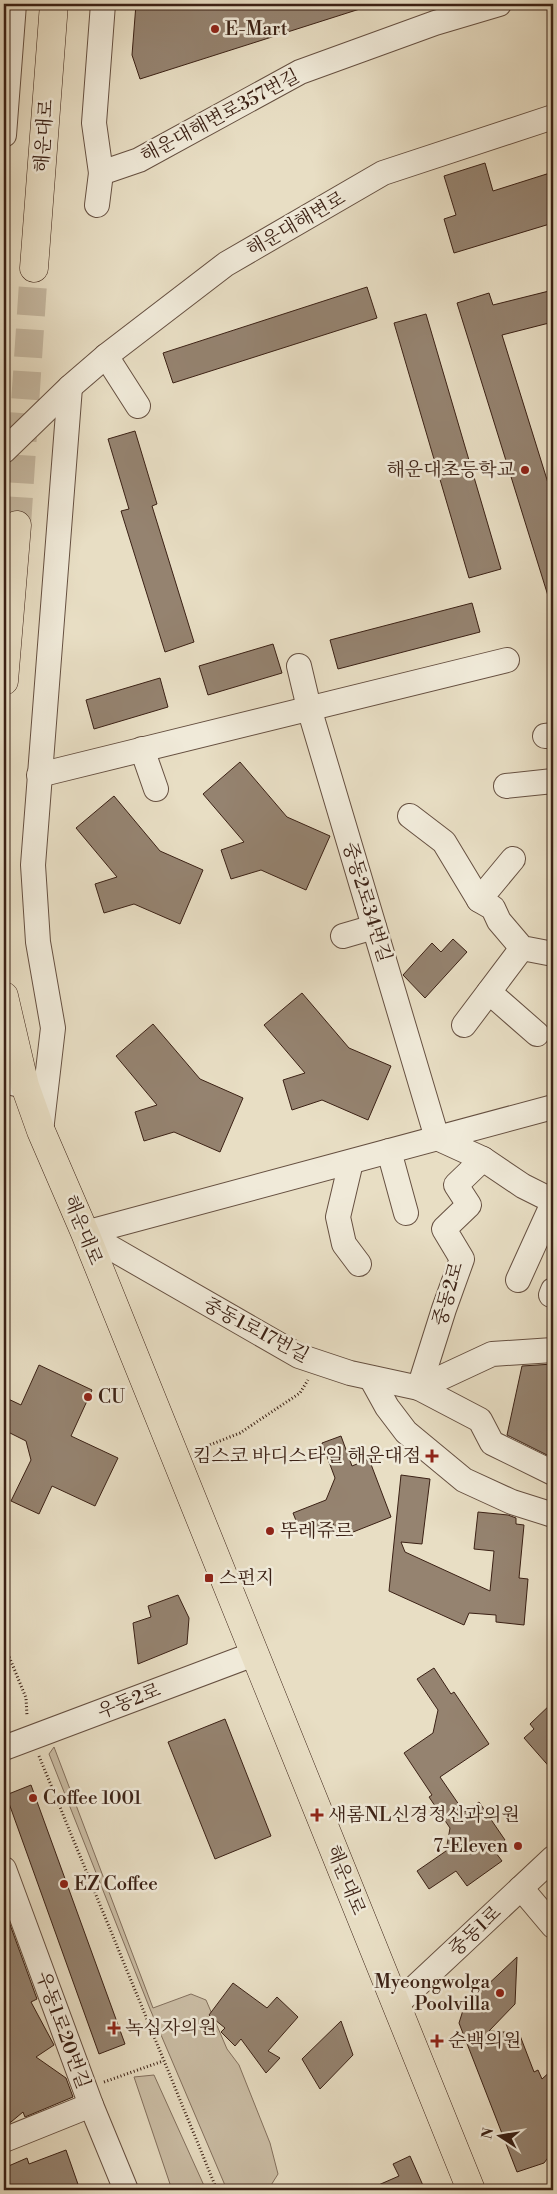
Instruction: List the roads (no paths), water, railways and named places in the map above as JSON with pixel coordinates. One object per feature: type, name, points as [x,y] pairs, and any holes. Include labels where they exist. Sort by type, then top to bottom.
[{"type":"main road","name":"해운대로","points":[[34,268],[54,4]]},
{"type":"main road","points":[[4,681],[17,525]]},
{"type":"main road","name":"해운대로","points":[[4,996],[14,1083],[41,1131],[85,1233],[471,2190]]},
{"type":"street","points":[[4,136],[14,4]]},
{"type":"street","points":[[97,205],[101,173],[94,123],[103,4]]},
{"type":"street","name":"해운대해변로357번길","points":[[101,173],[139,160],[300,72],[431,14],[499,4]]},
{"type":"street","name":"해운대해변로","points":[[4,451],[70,387],[106,356],[226,264],[383,173],[553,117]]},
{"type":"street","points":[[106,356],[138,406]]},
{"type":"street","points":[[41,1131],[53,1028],[38,942],[33,865],[70,387]]},
{"type":"street","points":[[39,775],[507,660]]},
{"type":"street","name":"중동2로34번길","points":[[299,666],[309,708],[437,1138]]},
{"type":"street","points":[[142,749],[156,789]]},
{"type":"street","points":[[506,786],[553,781]]},
{"type":"street","points":[[410,816],[444,842],[479,900],[492,908],[499,921],[522,948],[553,954]]},
{"type":"street","points":[[479,900],[513,859]]},
{"type":"street","points":[[343,936],[374,927]]},
{"type":"street","points":[[464,1025],[522,948]]},
{"type":"street","points":[[489,992],[537,1034]]},
{"type":"street","points":[[85,1233],[553,1107]]},
{"type":"street","points":[[437,1138],[483,1159],[523,1186],[553,1202],[518,1280]]},
{"type":"street","points":[[389,1151],[406,1213]]},
{"type":"street","name":"중동2로","points":[[420,1388],[462,1258],[444,1229],[469,1205],[456,1185],[483,1159]]},
{"type":"street","points":[[351,1162],[338,1217],[344,1244],[359,1264]]},
{"type":"street","name":"중동1로17번길","points":[[85,1233],[299,1356],[371,1378],[420,1388],[480,1420],[492,1443],[553,1473]]},
{"type":"street","points":[[420,1388],[492,1354],[553,1350]]},
{"type":"street","points":[[371,1378],[386,1407],[406,1432],[464,1480],[512,1502],[553,1515]]},
{"type":"street","name":"우동2로","points":[[4,1748],[254,1654]]},
{"type":"street","name":"중동1로","points":[[397,2004],[553,1858]]},
{"type":"street","name":"우동1로20번길","points":[[4,1869],[91,2105],[126,2190]]},
{"type":"street","points":[[521,1888],[553,1926]]},
{"type":"street","points":[[4,2140],[91,2105]]},
{"type":"tunnel","points":[[17,525],[34,268]]},
{"type":"place","name":"E-Mart","points":[[215,29]]},
{"type":"place","name":"해운대초등학교","points":[[525,470]]},
{"type":"place","name":"CU","points":[[88,1397]]},
{"type":"place","name":"킴스코 바디스타일 해운대점","points":[[432,1456]]},
{"type":"place","name":"뚜레쥬르","points":[[270,1531]]},
{"type":"place","name":"스펀지","points":[[209,1578]]},
{"type":"place","name":"Coffee 1001","points":[[33,1798]]},
{"type":"place","name":"새롬NL신경정신과의원","points":[[317,1815]]},
{"type":"place","name":"7-Eleven","points":[[518,1846]]},
{"type":"place","name":"EZ Coffee","points":[[64,1884]]},
{"type":"place","name":"Myeongwolga Poolvilla","points":[[500,1993]]},
{"type":"place","name":"녹십자의원","points":[[114,2028]]},
{"type":"place","name":"순백의원","points":[[437,2041]]}]
